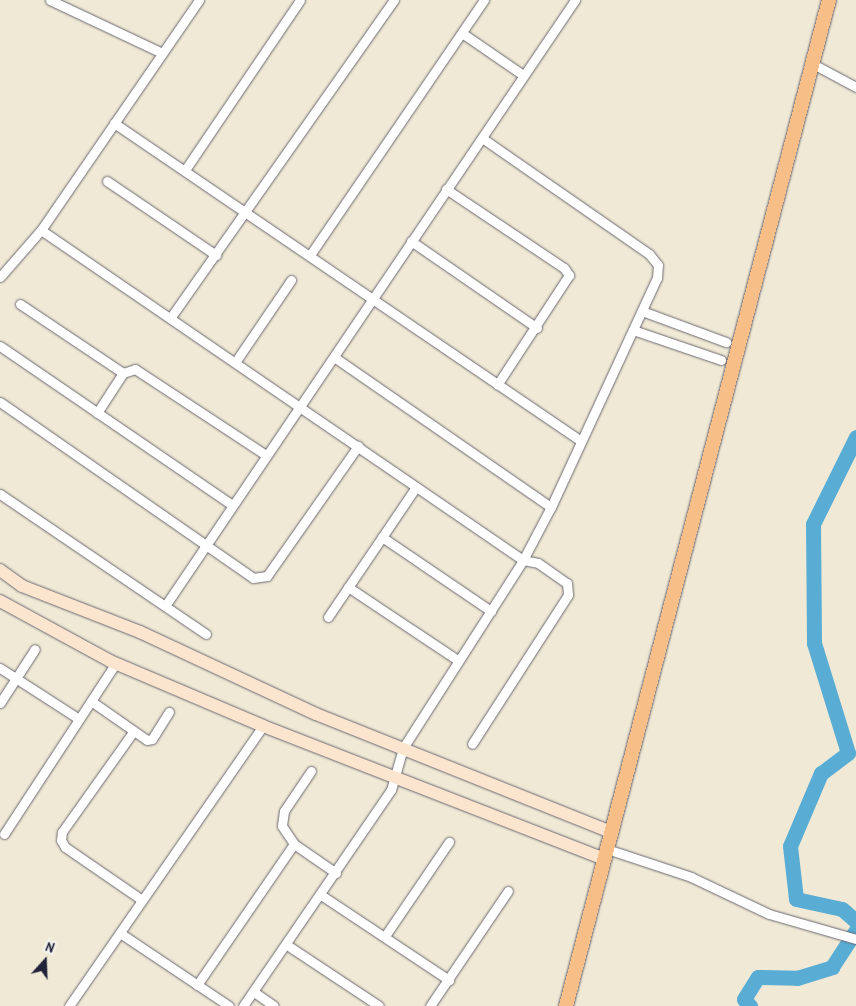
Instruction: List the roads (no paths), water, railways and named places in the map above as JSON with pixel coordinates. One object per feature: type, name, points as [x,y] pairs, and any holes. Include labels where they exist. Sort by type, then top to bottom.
[{"type":"main road","points":[[566,1006],[829,0]]},
{"type":"street","points":[[50,0],[162,53]]},
{"type":"street","points":[[0,277],[41,230],[199,0]]},
{"type":"street","points":[[185,170],[300,0]]},
{"type":"street","points":[[171,317],[248,212],[394,0]]},
{"type":"street","points":[[310,254],[484,0]]},
{"type":"street","points":[[165,606],[300,405],[375,299],[411,241],[575,0]]},
{"type":"street","points":[[462,34],[523,75]]},
{"type":"street","points":[[813,64],[856,87]]},
{"type":"street","points":[[114,123],[310,254],[497,385],[581,440]]},
{"type":"street","points":[[243,1006],[322,895],[391,790],[392,776],[403,748],[523,560],[551,507],[657,278],[658,266],[649,254],[482,138]]},
{"type":"street","points":[[107,182],[216,255]]},
{"type":"street","points":[[446,189],[567,271],[568,280],[497,385]]},
{"type":"street","points":[[41,230],[236,361],[523,560],[538,563],[567,583],[568,595],[472,744]]},
{"type":"street","points":[[411,241],[537,328]]},
{"type":"street","points":[[236,361],[291,280]]},
{"type":"street","points":[[20,304],[123,373]]},
{"type":"street","points":[[642,311],[726,342]]},
{"type":"street","points":[[633,330],[721,360]]},
{"type":"street","points":[[0,346],[232,505]]},
{"type":"street","points":[[334,357],[551,507]]},
{"type":"street","points":[[97,413],[123,373],[135,369],[266,455]]},
{"type":"street","points":[[0,402],[253,578],[267,576],[358,446]]},
{"type":"street","points":[[328,617],[416,487]]},
{"type":"street","points":[[0,494],[206,634]]},
{"type":"street","points":[[382,537],[491,611]]},
{"type":"street","points":[[0,570],[22,586],[140,632],[316,714],[611,832]]},
{"type":"street","points":[[348,587],[459,661]]},
{"type":"street","points":[[0,601],[116,664],[263,726],[392,776],[606,854],[691,877],[769,914],[856,939]]},
{"type":"street","points":[[0,702],[35,649]]},
{"type":"street","points":[[4,834],[116,664]]},
{"type":"street","points":[[0,668],[79,719]]},
{"type":"street","points":[[91,701],[147,740],[152,739],[169,712]]},
{"type":"street","points":[[69,1006],[263,726]]},
{"type":"street","points":[[133,732],[62,832],[61,840],[66,847],[142,900]]},
{"type":"street","points":[[311,770],[283,817],[285,834],[294,844],[336,873]]},
{"type":"street","points":[[385,936],[449,842]]},
{"type":"street","points":[[197,985],[294,844]]},
{"type":"street","points":[[430,1006],[508,891]]},
{"type":"street","points":[[322,895],[448,980]]},
{"type":"street","points":[[120,933],[229,1006]]},
{"type":"street","points":[[287,945],[378,1006]]},
{"type":"street","points":[[254,992],[274,1006]]},
{"type":"waterway","points":[[856,437],[813,524],[814,643],[848,753],[821,773],[790,846],[796,899],[842,909],[856,921]]},
{"type":"waterway","points":[[750,1006],[744,999],[758,977],[797,978],[832,967],[856,930]]}]
